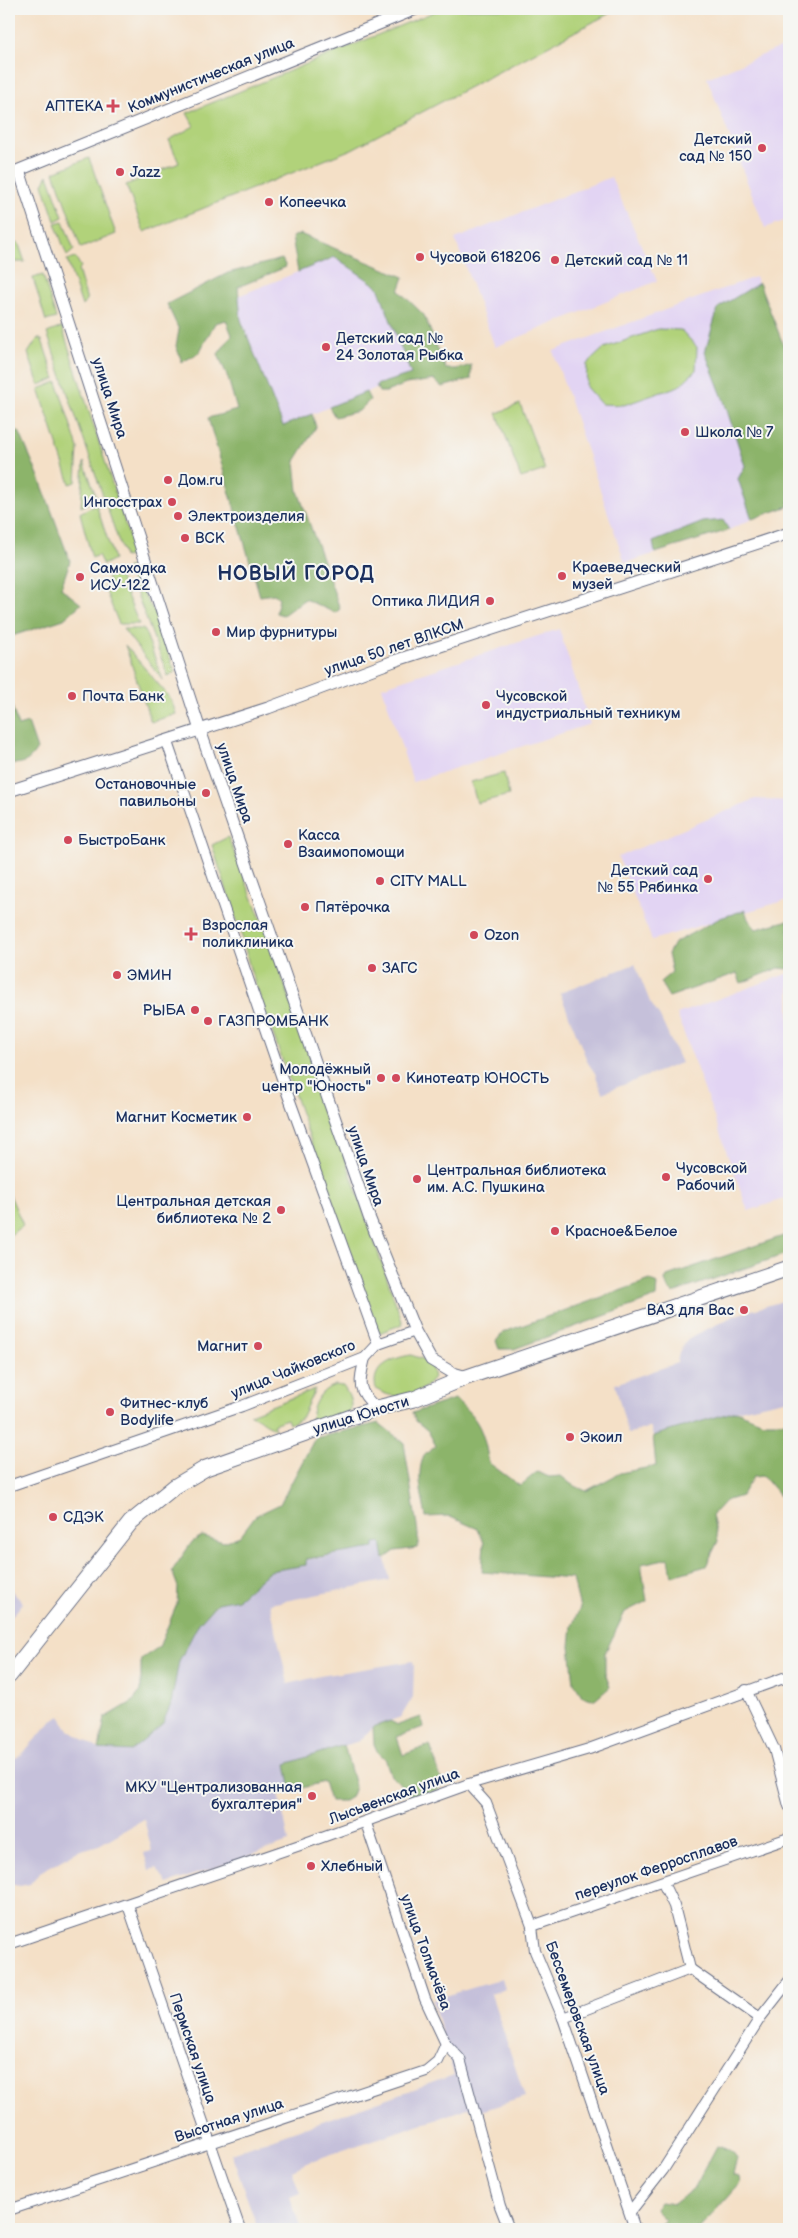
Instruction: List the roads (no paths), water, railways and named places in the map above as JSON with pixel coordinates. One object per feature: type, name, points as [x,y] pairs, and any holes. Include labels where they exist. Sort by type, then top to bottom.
[{"type":"main road","name":"улица Юности","points":[[9,1676],[131,1522],[174,1487],[206,1468],[377,1408],[414,1399],[467,1377],[789,1268]]},
{"type":"street","name":"Коммунистическая улица","points":[[14,172],[416,9]]},
{"type":"street","name":"улица Мира","points":[[14,172],[200,730],[283,964],[352,1172],[414,1331],[432,1360],[453,1373],[467,1377]]},
{"type":"street","name":"улица 50 лет ВЛКСМ","points":[[9,791],[167,742],[268,708],[394,660],[789,533]]},
{"type":"street","points":[[167,742],[258,1011],[378,1344]]},
{"type":"street","name":"улица Чайковского","points":[[9,1486],[242,1406],[365,1358],[378,1344],[414,1331]]},
{"type":"street","points":[[365,1358],[361,1390],[377,1408]]},
{"type":"street","name":"Лысьвенская улица","points":[[9,1944],[366,1823],[469,1784],[589,1749],[746,1690],[789,1676]]},
{"type":"street","points":[[746,1690],[774,1749],[789,1806]]},
{"type":"street","name":"Бессемеровская улица","points":[[469,1784],[486,1803],[532,1926],[535,1951],[563,2018],[635,2229]]},
{"type":"street","name":"улица Толмачёва","points":[[366,1823],[425,1999],[446,2044],[460,2059],[500,2206],[509,2229]]},
{"type":"street","name":"переулок Ферросплавов","points":[[532,1926],[663,1883],[789,1838]]},
{"type":"street","points":[[663,1883],[674,1906],[690,1969],[760,2018]]},
{"type":"street","name":"Пермская улица","points":[[128,1905],[240,2229]]},
{"type":"street","points":[[563,2018],[690,1969]]},
{"type":"street","points":[[630,2212],[663,2170],[760,2018],[789,1980]]},
{"type":"street","name":"Высотная улица","points":[[9,2210],[153,2160],[210,2144],[426,2071],[438,2061],[446,2044]]},
{"type":"place","name":"АПТЕКА","points":[[113,106]]},
{"type":"place","name":"Детский сад № 150","points":[[762,148]]},
{"type":"place","name":"Jazz","points":[[120,172]]},
{"type":"place","name":"Копеечка","points":[[269,202]]},
{"type":"place","name":"Чусовой 618206","points":[[420,257]]},
{"type":"place","name":"Детский сад № 11","points":[[555,260]]},
{"type":"place","name":"Детский сад № 24 Золотая Рыбка","points":[[326,347]]},
{"type":"place","name":"Школа № 7","points":[[685,432]]},
{"type":"place","name":"Дом.ru","points":[[168,480]]},
{"type":"place","name":"Ингосстрах","points":[[172,502]]},
{"type":"place","name":"Электроизделия","points":[[178,516]]},
{"type":"place","name":"ВСК","points":[[185,538]]},
{"type":"place","name":"Краеведческий музей","points":[[562,576]]},
{"type":"place","name":"Самоходка ИСУ-122","points":[[80,577]]},
{"type":"place","name":"Оптика ЛИДИЯ","points":[[490,601]]},
{"type":"place","name":"Мир фурнитуры","points":[[216,632]]},
{"type":"place","name":"Почта Банк","points":[[72,696]]},
{"type":"place","name":"Чусовской индустриальный техникум","points":[[486,705]]},
{"type":"place","name":"Остановочные павильоны","points":[[206,793]]},
{"type":"place","name":"БыстроБанк","points":[[68,840]]},
{"type":"place","name":"Касса Взаимопомощи","points":[[288,844]]},
{"type":"place","name":"Детский сад № 55 Рябинка","points":[[708,879]]},
{"type":"place","name":"CITY MALL","points":[[380,881]]},
{"type":"place","name":"Пятёрочка","points":[[305,907]]},
{"type":"place","name":"Взрослая поликлиника","points":[[191,934]]},
{"type":"place","name":"Ozon","points":[[474,935]]},
{"type":"place","name":"ЗАГС","points":[[372,968]]},
{"type":"place","name":"ЭМИН","points":[[117,975]]},
{"type":"place","name":"РЫБА","points":[[195,1010]]},
{"type":"place","name":"ГАЗПРОМБАНК","points":[[208,1021]]},
{"type":"place","name":"Молодёжный центр \"Юность\"","points":[[381,1078]]},
{"type":"place","name":"Кинотеатр ЮНОСТЬ","points":[[396,1078]]},
{"type":"place","name":"Магнит Косметик","points":[[247,1117]]},
{"type":"place","name":"Чусовской Рабочий","points":[[666,1177]]},
{"type":"place","name":"Центральная библиотека им. А.С. Пушкина","points":[[417,1179]]},
{"type":"place","name":"Центральная детская библиотека № 2","points":[[281,1210]]},
{"type":"place","name":"Красное&Белое","points":[[555,1231]]},
{"type":"place","name":"ВАЗ для Вас","points":[[744,1310]]},
{"type":"place","name":"Магнит","points":[[258,1346]]},
{"type":"place","name":"Фитнес-клуб Bodylife","points":[[110,1412]]},
{"type":"place","name":"Экоил","points":[[570,1437]]},
{"type":"place","name":"СДЭК","points":[[53,1517]]},
{"type":"place","name":"МКУ \"Централизованная бухгалтерия\"","points":[[312,1796]]},
{"type":"place","name":"Хлебный","points":[[311,1866]]},
{"type":"district","name":"НОВЫЙ ГОРОД","points":[[296,573]]}]
